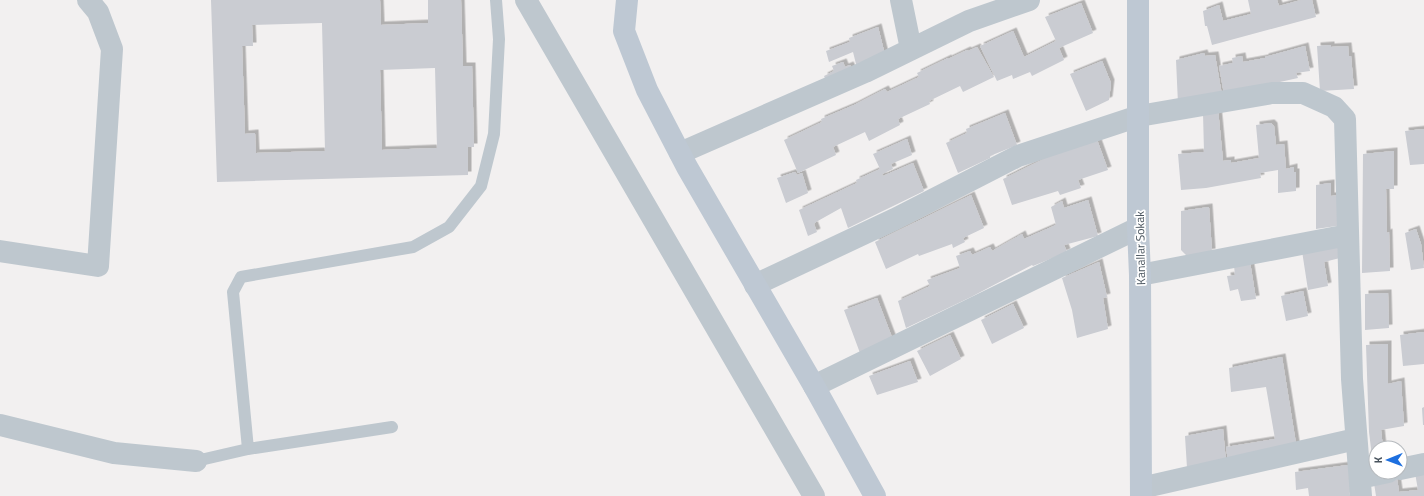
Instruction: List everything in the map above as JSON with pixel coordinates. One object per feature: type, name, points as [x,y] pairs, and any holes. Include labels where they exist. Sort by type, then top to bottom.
[{"type":"street","points":[[0,251],[98,266],[112,49],[98,12],[88,0]]},
{"type":"street","points":[[526,0],[814,496]]},
{"type":"street","points":[[627,0],[624,31],[647,90],[680,153],[814,386],[875,496]]},
{"type":"street","points":[[901,0],[911,49]]},
{"type":"street","points":[[680,153],[865,72],[969,21],[1029,0]]},
{"type":"street","name":"Kanallar Sokak","points":[[1138,0],[1138,228],[1140,275],[1141,492]]},
{"type":"street","points":[[755,285],[895,219],[1018,156],[1139,116],[1272,93],[1303,94],[1334,107],[1345,120],[1352,379],[1361,487],[1374,480]]},
{"type":"street","points":[[814,386],[1138,228]]},
{"type":"street","points":[[1140,275],[1348,235]]},
{"type":"street","points":[[0,426],[114,453],[196,461]]},
{"type":"street","points":[[1141,492],[1356,439]]},
{"type":"street","points":[[1408,467],[1424,464]]},
{"type":"lane","points":[[248,449],[233,292],[241,277],[413,247],[449,226],[481,186],[494,134],[500,39],[496,0]]},
{"type":"lane","points":[[196,461],[248,449],[392,427]]},
{"type":"building","points":[[211,0],[380,0],[381,25],[428,23],[428,0],[461,0],[463,66],[472,66],[474,147],[468,147],[468,175],[217,182]],"holes":[[[322,23],[325,151],[256,153],[255,133],[245,134],[242,46],[253,46],[252,25]],[[435,68],[437,148],[382,150],[380,70]]]},
{"type":"building","points":[[1248,0],[1277,0],[1279,6],[1301,0],[1312,0],[1316,17],[1212,45],[1207,26],[1205,26],[1203,11],[1219,5],[1223,21],[1251,14]]},
{"type":"building","points":[[1081,3],[1093,33],[1059,48],[1064,60],[1032,76],[1030,72],[1013,79],[1012,75],[997,81],[980,46],[1013,31],[1024,57],[1056,41],[1045,17]]},
{"type":"building","points":[[878,27],[886,59],[858,72],[853,52],[829,62],[826,51],[850,42],[849,38]]},
{"type":"building","points":[[1331,45],[1331,47],[1348,46],[1349,56],[1351,56],[1354,89],[1320,91],[1317,46]]},
{"type":"building","points":[[1305,46],[1310,71],[1296,73],[1298,78],[1224,94],[1219,66],[1233,63],[1232,58],[1242,56],[1243,62],[1265,58]]},
{"type":"building","points":[[977,47],[994,77],[963,92],[960,86],[929,101],[930,104],[898,119],[900,125],[869,141],[865,132],[833,147],[836,155],[798,173],[784,140],[822,122],[821,119],[854,105],[885,89],[887,92],[919,77],[917,73],[948,58]]},
{"type":"building","points":[[1204,53],[1205,56],[1215,55],[1222,95],[1178,104],[1176,60]]},
{"type":"building","points":[[1102,61],[1111,83],[1109,100],[1086,111],[1070,74]]},
{"type":"building","points":[[843,62],[845,67],[850,65],[855,76],[829,87],[824,76],[834,71],[832,66]]},
{"type":"building","points":[[1218,109],[1223,161],[1231,160],[1231,163],[1259,158],[1256,125],[1271,123],[1274,126],[1276,145],[1284,144],[1286,169],[1294,167],[1294,172],[1296,172],[1296,191],[1278,193],[1278,170],[1260,173],[1261,178],[1206,188],[1181,190],[1178,154],[1204,152],[1203,113]]},
{"type":"building","points":[[1005,113],[1017,145],[990,156],[990,158],[958,173],[946,143],[967,133],[966,129]]},
{"type":"building","points":[[1424,129],[1424,164],[1410,165],[1405,131]]},
{"type":"building","points":[[1095,134],[1108,170],[1078,180],[1081,188],[1060,195],[1058,191],[1012,205],[1003,179]]},
{"type":"building","points":[[907,139],[912,155],[891,164],[893,169],[882,174],[883,176],[913,163],[924,191],[848,228],[841,208],[816,222],[814,224],[817,232],[808,236],[799,210],[857,183],[856,180],[880,169],[873,154]]},
{"type":"building","points":[[1394,151],[1394,189],[1386,189],[1390,271],[1362,273],[1363,154]]},
{"type":"building","points":[[795,172],[797,175],[802,173],[808,193],[786,203],[777,178]]},
{"type":"building","points":[[1331,183],[1331,196],[1342,195],[1343,225],[1316,229],[1316,185]]},
{"type":"building","points":[[971,195],[984,228],[963,238],[965,242],[953,248],[952,244],[919,256],[918,254],[886,269],[875,242]]},
{"type":"building","points":[[1088,200],[1098,236],[1064,245],[1067,252],[1033,266],[1032,265],[971,297],[906,328],[898,301],[930,286],[927,280],[960,268],[956,256],[970,251],[972,255],[990,247],[992,251],[1022,234],[1024,239],[1056,225],[1051,207],[1062,201],[1064,208]]},
{"type":"building","points":[[1209,207],[1212,252],[1187,256],[1181,250],[1181,211]]},
{"type":"building","points":[[1416,229],[1421,244],[1424,268],[1411,270],[1405,233]]},
{"type":"building","points":[[1337,244],[1340,258],[1324,262],[1328,286],[1308,290],[1302,251]]},
{"type":"building","points":[[1099,262],[1107,297],[1103,298],[1108,329],[1077,338],[1072,310],[1062,278]]},
{"type":"building","points":[[1250,262],[1256,299],[1241,301],[1238,289],[1230,291],[1227,276],[1235,275],[1234,266]]},
{"type":"building","points":[[1303,291],[1308,316],[1286,321],[1281,296]]},
{"type":"building","points":[[1388,293],[1389,328],[1365,330],[1365,294]]},
{"type":"building","points":[[877,298],[893,340],[860,353],[844,310]]},
{"type":"building","points":[[1013,304],[1024,328],[992,344],[981,320]]},
{"type":"building","points":[[1424,332],[1424,364],[1403,366],[1400,335]]},
{"type":"building","points":[[950,335],[961,359],[930,376],[917,351]]},
{"type":"building","points":[[1388,344],[1388,384],[1401,381],[1404,426],[1381,430],[1382,440],[1370,440],[1366,345]]},
{"type":"building","points":[[1282,357],[1297,450],[1228,461],[1226,447],[1275,439],[1266,387],[1231,392],[1229,368]]},
{"type":"building","points":[[910,361],[918,382],[877,395],[869,376]]},
{"type":"building","points":[[1424,407],[1424,425],[1423,425],[1422,408]]},
{"type":"building","points":[[1223,429],[1226,462],[1187,468],[1185,436]]},
{"type":"building","points":[[1348,465],[1350,496],[1309,496],[1308,488],[1296,490],[1295,472]]},
{"type":"building","points":[[1424,471],[1424,496],[1376,496],[1374,483],[1388,480],[1397,480],[1399,492],[1418,490],[1415,473]]}]
